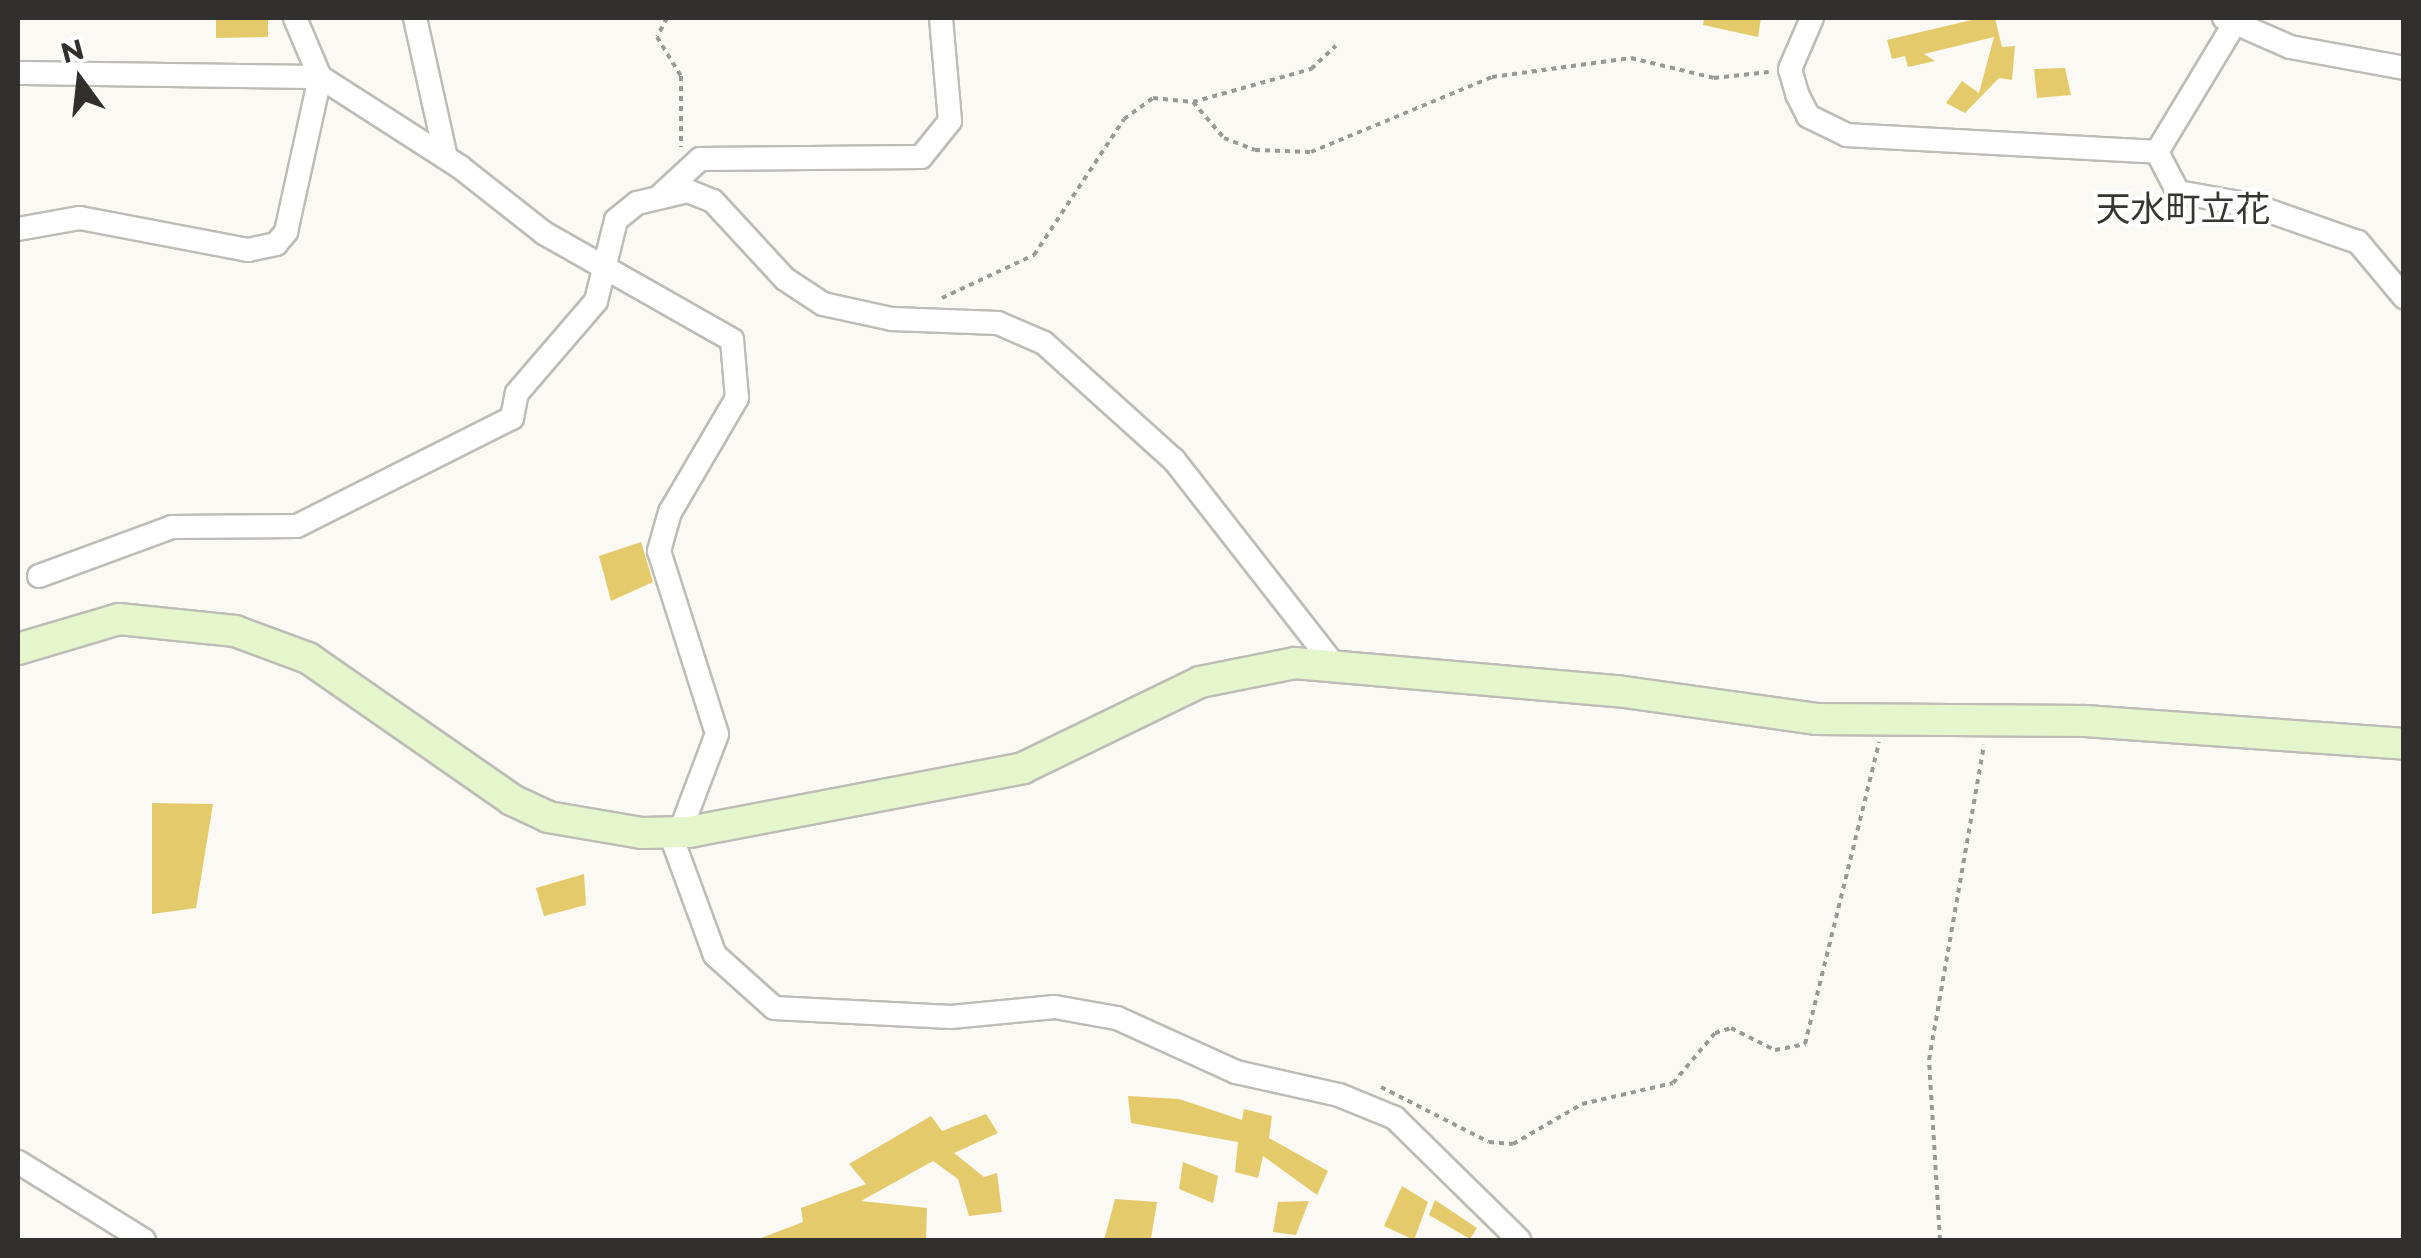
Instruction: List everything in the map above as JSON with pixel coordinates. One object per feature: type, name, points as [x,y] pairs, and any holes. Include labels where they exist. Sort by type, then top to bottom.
[{"type":"street","points":[[18,228],[80,218],[265,250],[286,232],[320,77],[295,18]]},
{"type":"street","points":[[415,18],[446,158]]},
{"type":"street","points":[[38,576],[172,527],[298,526],[512,418],[517,393],[596,301],[608,267],[616,220],[669,193],[700,159],[921,157],[950,121],[941,18]]},
{"type":"street","points":[[1812,18],[1790,69],[1808,116],[1847,135],[1928,146],[2091,144],[2157,152]]},
{"type":"street","points":[[2157,152],[2228,22],[2290,46],[2404,68]]},
{"type":"street","points":[[18,73],[320,77],[446,158],[544,233],[732,340],[736,398],[670,512],[659,551],[718,734],[675,832],[716,956],[774,1008],[952,1017],[1055,1008],[1117,1018],[1236,1072],[1340,1095],[1395,1118],[1519,1240]]},
{"type":"street","points":[[2157,152],[2178,192],[2254,206],[2358,242],[2404,296]]},
{"type":"street","points":[[669,193],[713,200],[785,280],[822,304],[892,318],[998,323],[1044,343],[1174,460],[1334,665]]},
{"type":"street","points":[[18,648],[120,619],[235,631],[308,658],[476,780],[548,817],[675,832],[1024,768],[1200,682],[1249,668],[1334,665],[1883,723],[2086,721],[2404,744]]},
{"type":"street","points":[[18,1162],[144,1240]]},
{"type":"path","points":[[666,18],[657,37],[671,52],[686,100],[669,193]]},
{"type":"path","points":[[938,300],[1034,254],[1124,119],[1153,98],[1193,102],[1311,68],[1336,46]]},
{"type":"path","points":[[1193,102],[1224,138],[1255,150],[1312,152],[1492,77],[1630,58],[1714,78],[1790,69]]},
{"type":"path","points":[[1340,1095],[1352,1081],[1396,1089],[1489,1142],[1513,1144],[1582,1104],[1673,1084],[1715,1033],[1731,1028],[1775,1050],[1805,1044],[1883,723]]},
{"type":"path","points":[[1940,1240],[1930,1060],[1987,724]]},
{"type":"building","points":[[216,18],[268,18],[268,37],[216,38]]},
{"type":"building","points":[[1704,18],[1761,18],[1758,37],[1703,25]]},
{"type":"building","points":[[1995,18],[2002,47],[2015,46],[2012,80],[1999,78],[1965,113],[1946,103],[1962,81],[1979,93],[1994,37],[1924,54],[1935,61],[1908,67],[1905,56],[1892,59],[1887,40]]},
{"type":"building","points":[[2065,68],[2071,95],[2037,98],[2034,69]]},
{"type":"building","points":[[641,542],[653,582],[611,601],[599,556]]},
{"type":"building","points":[[152,803],[213,804],[196,908],[152,914]]},
{"type":"building","points":[[584,874],[586,905],[544,916],[536,888]]},
{"type":"building","points":[[1128,1096],[1179,1099],[1242,1120],[1244,1109],[1272,1116],[1269,1138],[1328,1171],[1317,1195],[1263,1156],[1258,1178],[1235,1172],[1238,1142],[1131,1123]]},
{"type":"building","points":[[986,1114],[998,1133],[954,1153],[984,1177],[997,1173],[1002,1212],[969,1216],[958,1179],[933,1161],[861,1201],[927,1208],[926,1240],[756,1240],[803,1222],[801,1208],[866,1184],[849,1164],[931,1116],[942,1131]]},
{"type":"building","points":[[1183,1162],[1218,1176],[1213,1203],[1179,1189]]},
{"type":"building","points":[[1402,1186],[1428,1202],[1414,1240],[1384,1226]]},
{"type":"building","points":[[1115,1199],[1157,1202],[1151,1238],[1104,1240]]},
{"type":"building","points":[[1435,1200],[1477,1228],[1470,1239],[1429,1215]]},
{"type":"building","points":[[1309,1201],[1296,1235],[1273,1232],[1278,1202]]},
{"type":"district","name":"天水町立花","points":[[2183,209]]}]
